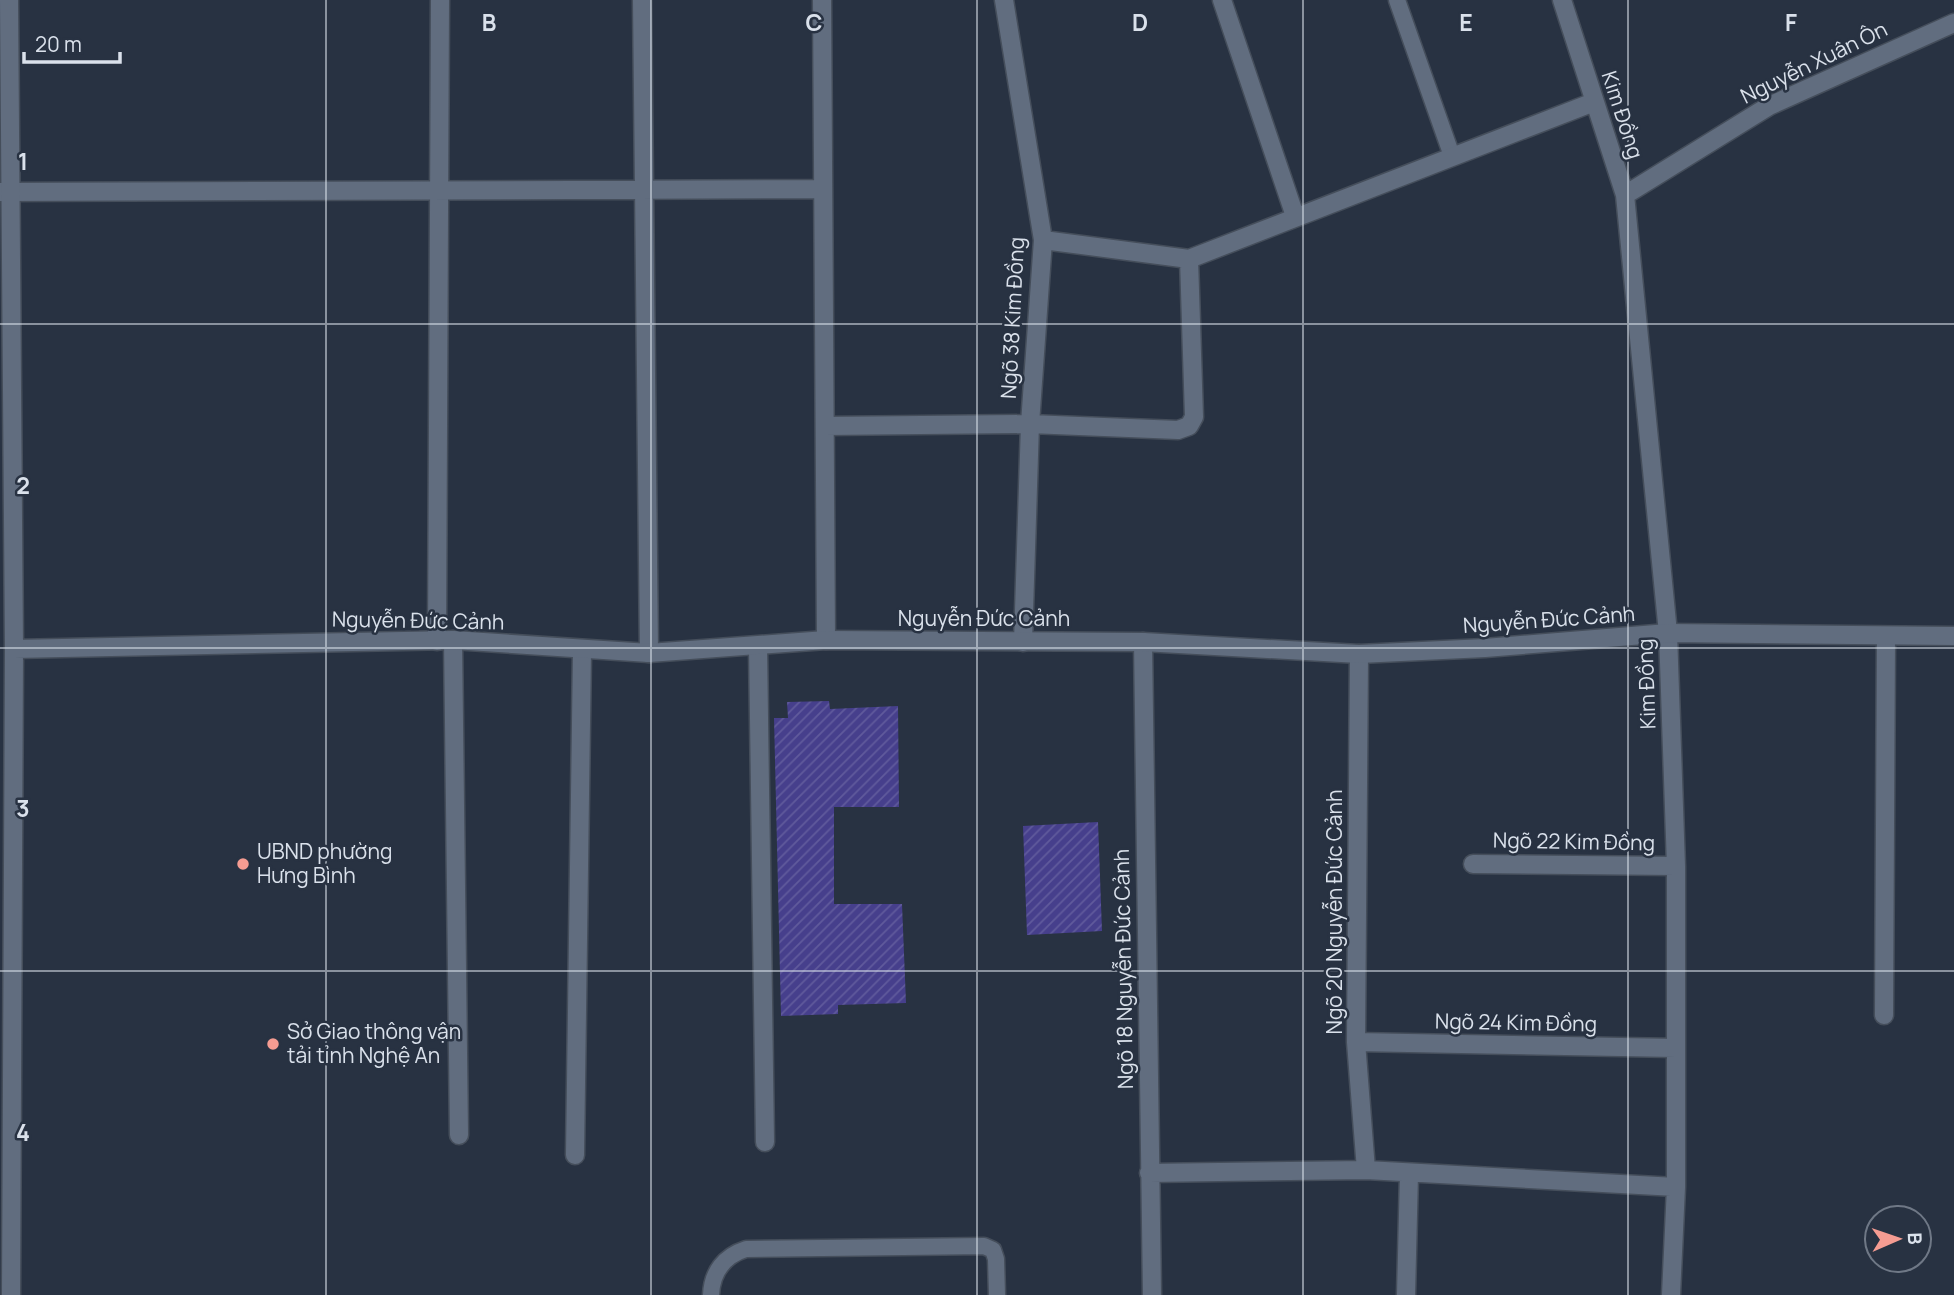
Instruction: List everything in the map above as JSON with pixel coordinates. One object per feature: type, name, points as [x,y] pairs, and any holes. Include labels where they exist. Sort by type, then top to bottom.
[{"type":"street","points":[[9,0],[5,369],[14,649],[6,731],[11,1295]]},
{"type":"street","points":[[440,0],[439,191],[445,640],[459,1135]]},
{"type":"street","points":[[642,0],[649,653]]},
{"type":"street","points":[[822,0],[826,640]]},
{"type":"street","name":"Ngõ 38 Kim Đồng","points":[[1004,0],[1043,240],[1030,424],[1023,642]]},
{"type":"street","points":[[1222,0],[1295,216]]},
{"type":"street","name":"Kim Đồng","points":[[1562,0],[1625,195],[1668,633],[1675,866],[1676,1048],[1676,1187],[1671,1295]]},
{"type":"street","name":"Nguyễn Xuân Ôn","points":[[1625,195],[1769,106],[1954,23]]},
{"type":"street","points":[[1043,240],[1189,259],[1594,102]]},
{"type":"street","points":[[5,192],[823,189]]},
{"type":"street","points":[[825,426],[1030,424],[1178,430],[1189,426],[1194,417],[1189,259]]},
{"type":"street","name":"Nguyễn Đức Cảnh","points":[[14,649],[445,640],[582,651],[649,653],[758,648],[826,640],[1143,642],[1359,654],[1485,648],[1668,633],[1954,636]]},
{"type":"street","points":[[1884,1015],[1886,636]]},
{"type":"street","name":"Ngõ 18 Nguyễn Đức Cảnh","points":[[1143,642],[1152,1295]]},
{"type":"street","points":[[758,648],[765,1142]]},
{"type":"street","points":[[575,1155],[582,651]]},
{"type":"street","name":"Ngõ 20 Nguyễn Đức Cảnh","points":[[1359,654],[1356,1042],[1366,1170]]},
{"type":"street","name":"Ngõ 22 Kim Đồng","points":[[1472,864],[1675,866]]},
{"type":"street","name":"Ngõ 24 Kim Đồng","points":[[1356,1042],[1676,1048]]},
{"type":"street","points":[[1149,1173],[1366,1170],[1676,1187]]},
{"type":"street","points":[[1406,1295],[1409,1174]]},
{"type":"lane","points":[[1397,0],[1452,156]]},
{"type":"lane","points":[[711,1295],[715,1274],[722,1263],[732,1254],[746,1249],[984,1246],[993,1250],[996,1259],[997,1295]]},
{"type":"building","points":[[829,701],[830,709],[898,706],[899,807],[834,807],[834,904],[902,904],[906,1003],[838,1005],[838,1014],[781,1016],[774,718],[788,718],[787,702]]},
{"type":"building","points":[[1098,822],[1102,931],[1027,935],[1023,826]]},
{"type":"place","name":"UBND phường Hưng Bình","points":[[243,864]]},
{"type":"place","name":"Sở Giao thông vận tải tỉnh Nghệ An","points":[[273,1044]]}]
